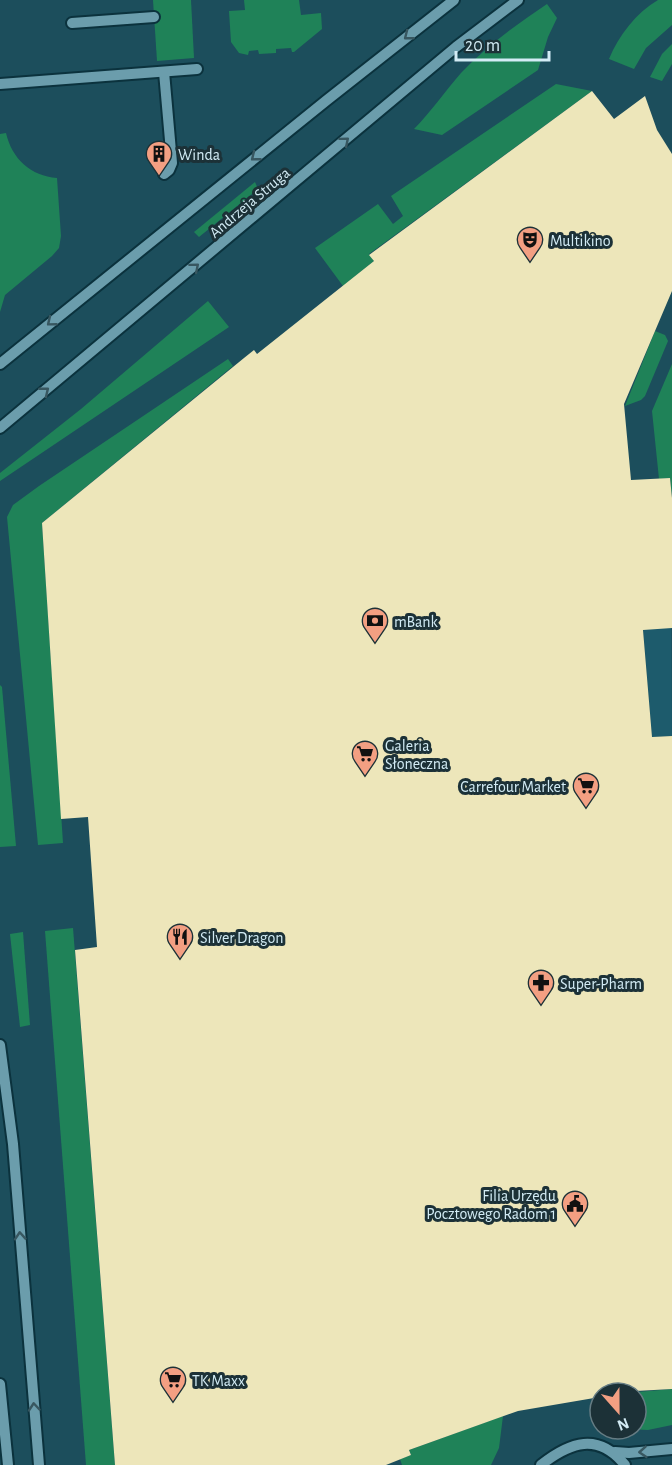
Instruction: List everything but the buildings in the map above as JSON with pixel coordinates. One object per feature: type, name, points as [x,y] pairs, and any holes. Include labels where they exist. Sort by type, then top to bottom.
[{"type":"street","name":"Andrzeja Struga","points":[[0,364],[454,0]]},
{"type":"street","name":"Andrzeja Struga","points":[[0,428],[137,316],[456,47],[518,0]]},
{"type":"street","points":[[72,23],[154,17]]},
{"type":"street","points":[[0,84],[197,69]]},
{"type":"street","points":[[164,72],[172,163],[164,174]]},
{"type":"street","points":[[0,1045],[13,1144],[39,1465]]},
{"type":"street","points":[[0,1384],[8,1465]]},
{"type":"street","points":[[541,1465],[562,1450],[576,1445],[597,1444],[615,1452],[629,1453],[672,1449]]},
{"type":"street","points":[[615,1452],[625,1465]]},
{"type":"shaded area","points":[[670,478],[672,736],[652,737],[631,481]]},
{"type":"green space","points":[[153,0],[191,0],[194,58],[157,61]]},
{"type":"green space","points":[[244,0],[299,0],[301,15],[321,13],[322,29],[294,52],[291,48],[276,49],[276,53],[259,54],[258,50],[249,51],[248,55],[239,53],[231,42],[229,11],[245,10]]},
{"type":"green space","points":[[658,0],[672,0],[672,25],[646,48],[634,69],[609,59],[629,25],[642,11]]},
{"type":"green space","points":[[547,4],[557,18],[548,37],[538,70],[442,135],[414,129],[471,63],[502,36]]},
{"type":"green space","points":[[672,44],[672,64],[662,81],[650,77],[662,54]]},
{"type":"green space","points":[[556,84],[592,91],[369,254],[374,261],[343,286],[315,248],[378,204],[393,224],[403,216],[391,196]]},
{"type":"green space","points":[[6,133],[13,151],[24,164],[39,174],[57,178],[61,236],[59,248],[52,256],[5,295],[0,312],[0,134]]},
{"type":"green space","points":[[255,182],[258,189],[199,237],[194,232]]},
{"type":"green space","points":[[208,301],[229,327],[0,481],[0,473],[81,409]]},
{"type":"green space","points":[[655,331],[665,335],[668,341],[645,396],[625,406]]},
{"type":"green space","points":[[228,359],[233,366],[42,523],[63,843],[38,845],[7,517],[13,505],[39,486]]},
{"type":"green space","points":[[672,364],[672,498],[670,478],[659,479],[652,411]]},
{"type":"green space","points":[[0,685],[16,846],[0,847]]},
{"type":"green space","points":[[73,928],[115,1465],[86,1465],[45,931]]},
{"type":"green space","points":[[23,932],[30,1025],[20,1027],[10,934]]},
{"type":"green space","points":[[672,1389],[672,1425],[648,1430],[648,1391]]},
{"type":"green space","points":[[503,1416],[499,1448],[491,1465],[402,1465],[400,1459],[411,1455],[409,1450]]},
{"type":"place","name":"Winda","points":[[159,177]]},
{"type":"place","name":"Multikino","points":[[530,263]]},
{"type":"place","name":"mBank","points":[[375,644]]},
{"type":"place","name":"Galeria Słoneczna","points":[[365,777]]},
{"type":"place","name":"Carrefour Market","points":[[586,809]]},
{"type":"place","name":"Silver Dragon","points":[[180,960]]},
{"type":"place","name":"Super-Pharm","points":[[541,1006]]},
{"type":"place","name":"Filia Urzędu Pocztowego Radom 1","points":[[575,1227]]},
{"type":"place","name":"TK Maxx","points":[[173,1403]]}]
